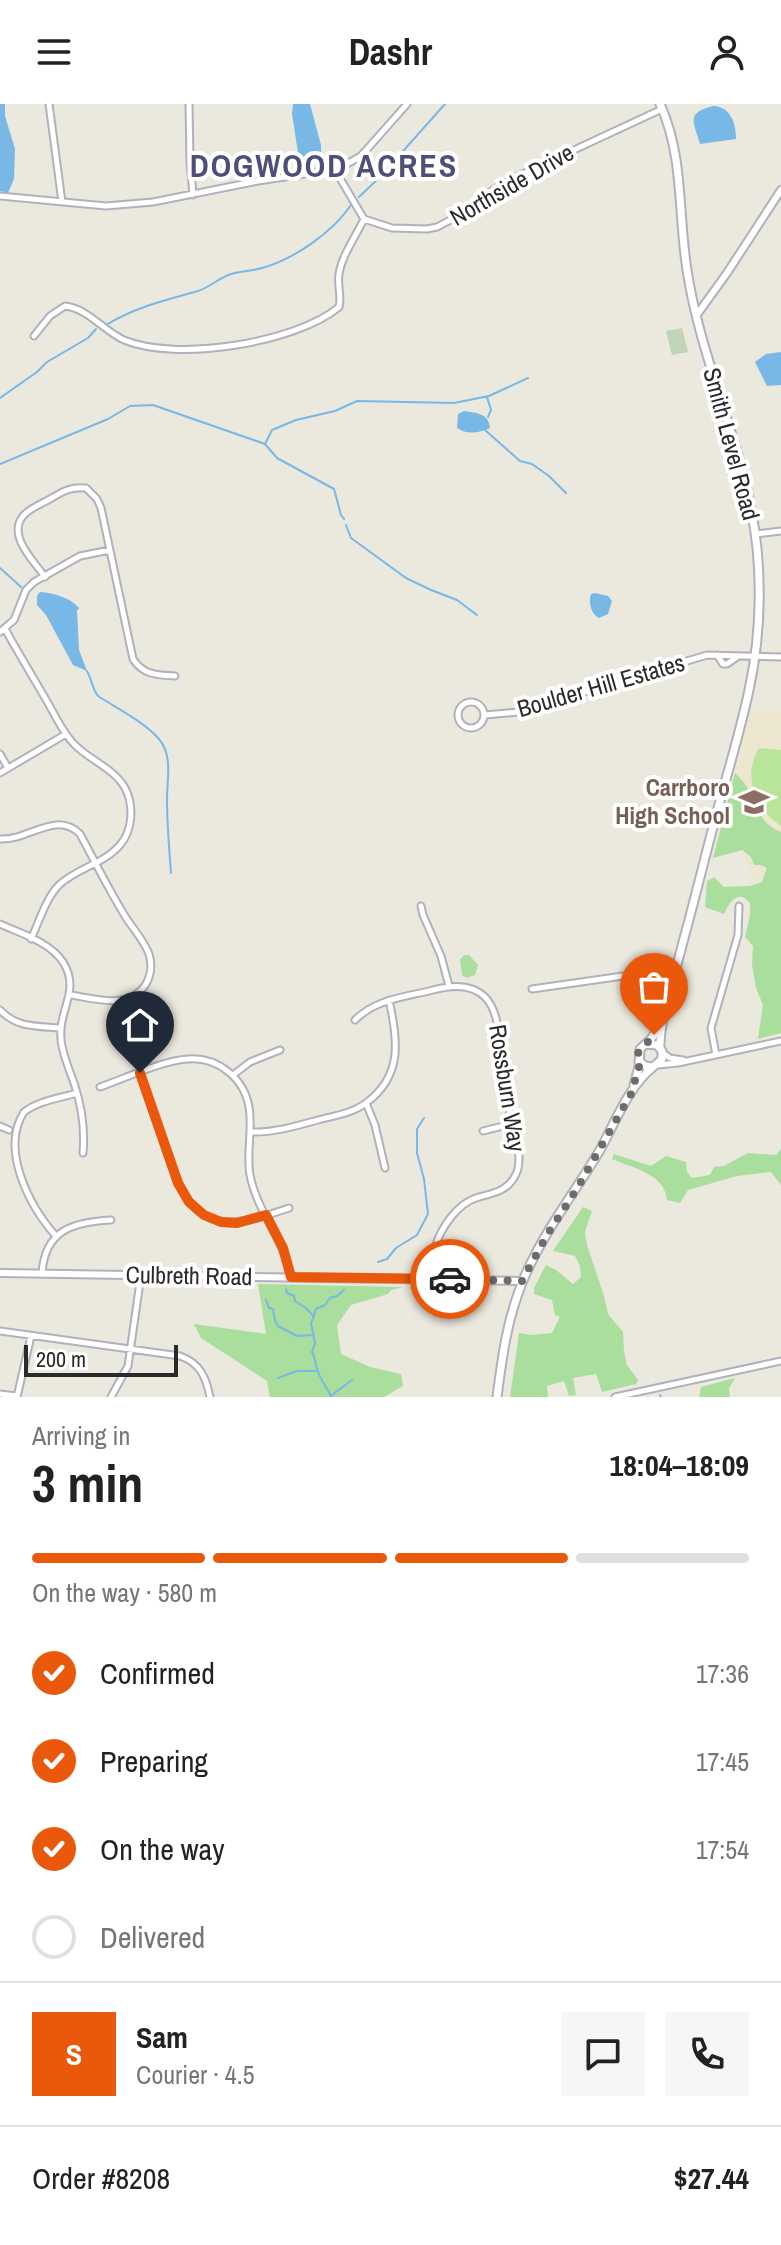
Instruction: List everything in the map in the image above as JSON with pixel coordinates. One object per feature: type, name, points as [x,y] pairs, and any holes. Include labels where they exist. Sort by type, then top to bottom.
[{"type":"main road","name":"Smith Level Road","points":[[661,106],[675,153],[687,271],[696,316],[750,502],[756,534],[759,610],[756,657],[743,720],[673,980],[661,1050]]},
{"type":"main road","name":"Smith Level Road","points":[[646,1044],[664,1019]]},
{"type":"main road","points":[[497,1397],[507,1326],[522,1281],[631,1094],[644,1075],[662,1059],[661,1050],[654,1044],[646,1044],[638,1053],[638,1072],[631,1094]]},
{"type":"main road","points":[[639,1061],[645,1066],[655,1066]]},
{"type":"street","points":[[49,104],[62,202]]},
{"type":"street","points":[[189,104],[193,195]]},
{"type":"street","points":[[0,196],[106,206],[153,202],[338,169],[361,156],[407,104]]},
{"type":"street","name":"Northside Drive","points":[[364,219],[392,228],[418,230],[437,227],[518,176],[661,106]]},
{"type":"street","points":[[34,336],[50,316],[65,306],[79,310],[111,334],[151,348],[224,347],[261,341],[323,318],[339,307],[340,269],[364,219],[341,180],[338,169]]},
{"type":"street","points":[[696,316],[781,190]]},
{"type":"street","points":[[45,577],[20,540],[18,528],[24,514],[69,488],[86,488],[97,499],[133,659],[138,667],[151,674],[175,676]]},
{"type":"street","points":[[756,534],[781,531]]},
{"type":"street","points":[[31,939],[58,886],[115,851],[123,842],[131,817],[125,786],[83,753],[66,734],[2,631],[18,614],[26,590],[80,556],[110,550]]},
{"type":"street","name":"Boulder Hill Estates","points":[[485,715],[518,712],[707,655],[781,657]]},
{"type":"street","name":"Boulder Hill Estates","points":[[471,702],[482,707],[485,715],[482,723],[471,729],[460,723],[458,715],[464,704],[471,702]]},
{"type":"street","points":[[0,773],[66,734]]},
{"type":"street","points":[[0,754],[8,768]]},
{"type":"street","points":[[0,839],[18,838],[47,826],[74,827],[149,955],[149,977],[141,990],[125,999],[109,1001],[71,995]]},
{"type":"street","points":[[355,1020],[365,1009],[389,1000],[449,986],[421,906]]},
{"type":"street","points":[[716,1055],[711,1028],[738,935],[739,906]]},
{"type":"street","points":[[0,924],[46,946],[62,960],[70,980],[71,995],[60,1028],[61,1043],[83,1120],[83,1153]]},
{"type":"street","points":[[532,989],[644,973],[673,980]]},
{"type":"street","name":"Rossburn Way","points":[[432,1279],[435,1247],[454,1214],[476,1198],[499,1192],[515,1178],[519,1161],[495,1015],[484,996],[476,990],[449,986]]},
{"type":"street","points":[[250,1132],[289,1127],[344,1113],[366,1103],[387,1081],[394,1061],[396,1034],[389,1000]]},
{"type":"street","points":[[0,1010],[22,1025],[60,1028]]},
{"type":"street","points":[[655,1066],[781,1041]]},
{"type":"street","points":[[233,1075],[250,1062],[280,1050]]},
{"type":"street","points":[[661,1050],[670,1058],[688,1060]]},
{"type":"street","points":[[100,1087],[174,1061],[194,1059],[215,1063],[233,1075],[247,1100],[250,1175],[283,1248],[291,1277]]},
{"type":"street","points":[[140,1073],[178,1183],[189,1202],[204,1215],[221,1222],[237,1223],[289,1208]]},
{"type":"street","points":[[0,1126],[8,1132],[28,1109],[77,1093]]},
{"type":"street","points":[[366,1103],[375,1125],[385,1168]]},
{"type":"street","points":[[483,1131],[511,1124]]},
{"type":"street","points":[[20,1195],[56,1236]]},
{"type":"street","points":[[42,1273],[45,1254],[56,1236],[79,1224],[111,1220]]},
{"type":"street","name":"Culbreth Road","points":[[0,1273],[522,1281]]},
{"type":"street","points":[[111,1397],[125,1373],[141,1275]]},
{"type":"street","points":[[0,1331],[180,1356],[189,1359],[204,1374],[210,1397]]},
{"type":"street","points":[[0,1394],[17,1396],[31,1336]]},
{"type":"street","points":[[615,1397],[781,1361]]},
{"type":"shaded area","name":"Carrboro High School","points":[[751,711],[781,711],[781,876],[755,882],[742,850],[713,858]]},
{"type":"green space","points":[[682,328],[688,352],[672,355],[666,331]]},
{"type":"green space","points":[[759,748],[781,750],[781,826],[764,811],[754,791],[752,769]]},
{"type":"green space","points":[[735,773],[747,787],[760,814],[781,832],[781,1033],[758,1039],[763,1005],[756,988],[753,946],[745,937],[750,903],[742,897],[735,898],[724,914],[705,907],[707,881],[714,877],[724,887],[750,886],[762,882],[767,868],[754,865],[751,857],[742,850],[713,858]]},
{"type":"green space","points":[[464,955],[469,955],[478,965],[475,975],[467,978],[462,975],[460,960]]},
{"type":"green space","points":[[781,1149],[781,1185],[771,1172],[737,1176],[688,1190],[680,1203],[667,1200],[661,1184],[654,1178],[612,1159],[614,1154],[651,1166],[666,1156],[686,1162],[687,1172],[692,1178],[710,1175],[714,1167],[724,1166],[748,1153],[776,1155]]},
{"type":"green space","points":[[583,1207],[592,1211],[585,1232],[587,1245],[608,1314],[623,1332],[627,1365],[638,1380],[636,1384],[602,1392],[596,1374],[573,1378],[576,1395],[569,1396],[564,1381],[547,1386],[548,1397],[510,1397],[519,1333],[552,1333],[560,1317],[555,1315],[552,1300],[534,1294],[546,1265],[573,1284],[581,1277],[575,1256],[553,1251]]},
{"type":"green space","points":[[258,1284],[403,1287],[351,1305],[337,1325],[341,1354],[370,1367],[401,1374],[403,1386],[384,1397],[270,1397],[267,1381],[201,1338],[194,1324],[266,1334]]},
{"type":"green space","points":[[735,1378],[729,1388],[730,1397],[699,1397],[701,1387]]},
{"type":"water","points":[[0,104],[5,104],[5,116],[15,149],[14,179],[8,193],[0,191]]},
{"type":"water","points":[[293,104],[310,104],[321,156],[299,159]]},
{"type":"water","points":[[713,106],[724,109],[731,117],[736,139],[700,144],[694,124],[695,115]]},
{"type":"water","points":[[781,352],[781,385],[767,386],[755,362],[766,354]]},
{"type":"water","points":[[464,411],[484,417],[490,428],[465,432],[457,428],[458,414]]},
{"type":"water","points":[[40,592],[72,601],[79,608],[79,650],[87,671],[73,665],[46,615],[37,605]]},
{"type":"water","points":[[591,594],[608,596],[612,601],[608,614],[599,618],[590,604]]},
{"type":"waterway","points":[[359,197],[445,104]]},
{"type":"waterway","points":[[106,325],[139,309],[202,289],[231,274],[262,268],[287,258],[323,235],[351,205]]},
{"type":"waterway","points":[[0,398],[47,362],[88,338],[96,329]]},
{"type":"waterway","points":[[265,444],[272,430],[357,401],[454,403],[489,396],[528,378]]},
{"type":"waterway","points":[[487,397],[491,410],[488,417]]},
{"type":"waterway","points":[[0,464],[108,419],[130,406],[153,405],[265,444],[277,458],[334,489],[344,519]]},
{"type":"waterway","points":[[485,430],[520,461],[532,464],[566,493]]},
{"type":"waterway","points":[[346,525],[351,538],[406,578],[457,600],[477,615]]},
{"type":"waterway","points":[[0,568],[21,587]]},
{"type":"waterway","points":[[87,671],[98,696],[146,727],[159,739],[166,753],[171,873]]},
{"type":"waterway","points":[[378,1262],[387,1259],[396,1248],[417,1235],[428,1214],[417,1153],[417,1129],[424,1118]]},
{"type":"waterway","points":[[286,1289],[314,1317]]},
{"type":"waterway","points":[[331,1397],[319,1375],[312,1352],[315,1343],[311,1324],[316,1309],[344,1290]]},
{"type":"waterway","points":[[266,1300],[269,1308],[273,1309],[278,1326],[297,1336],[311,1335]]},
{"type":"waterway","points":[[278,1378],[297,1371],[316,1371]]},
{"type":"waterway","points":[[332,1395],[352,1380]]},
{"type":"way so far","points":[[450,1279],[522,1281],[631,1094],[639,1067],[638,1053],[654,1035]]},
{"type":"place","name":"Carrboro High School","points":[[754,802]]},
{"type":"district","name":"DOGWOOD ACRES","points":[[324,166]]},
{"type":"route","points":[[140,1073],[183,1195],[212,1220],[237,1223],[266,1215],[283,1248],[291,1277],[450,1279]]}]
